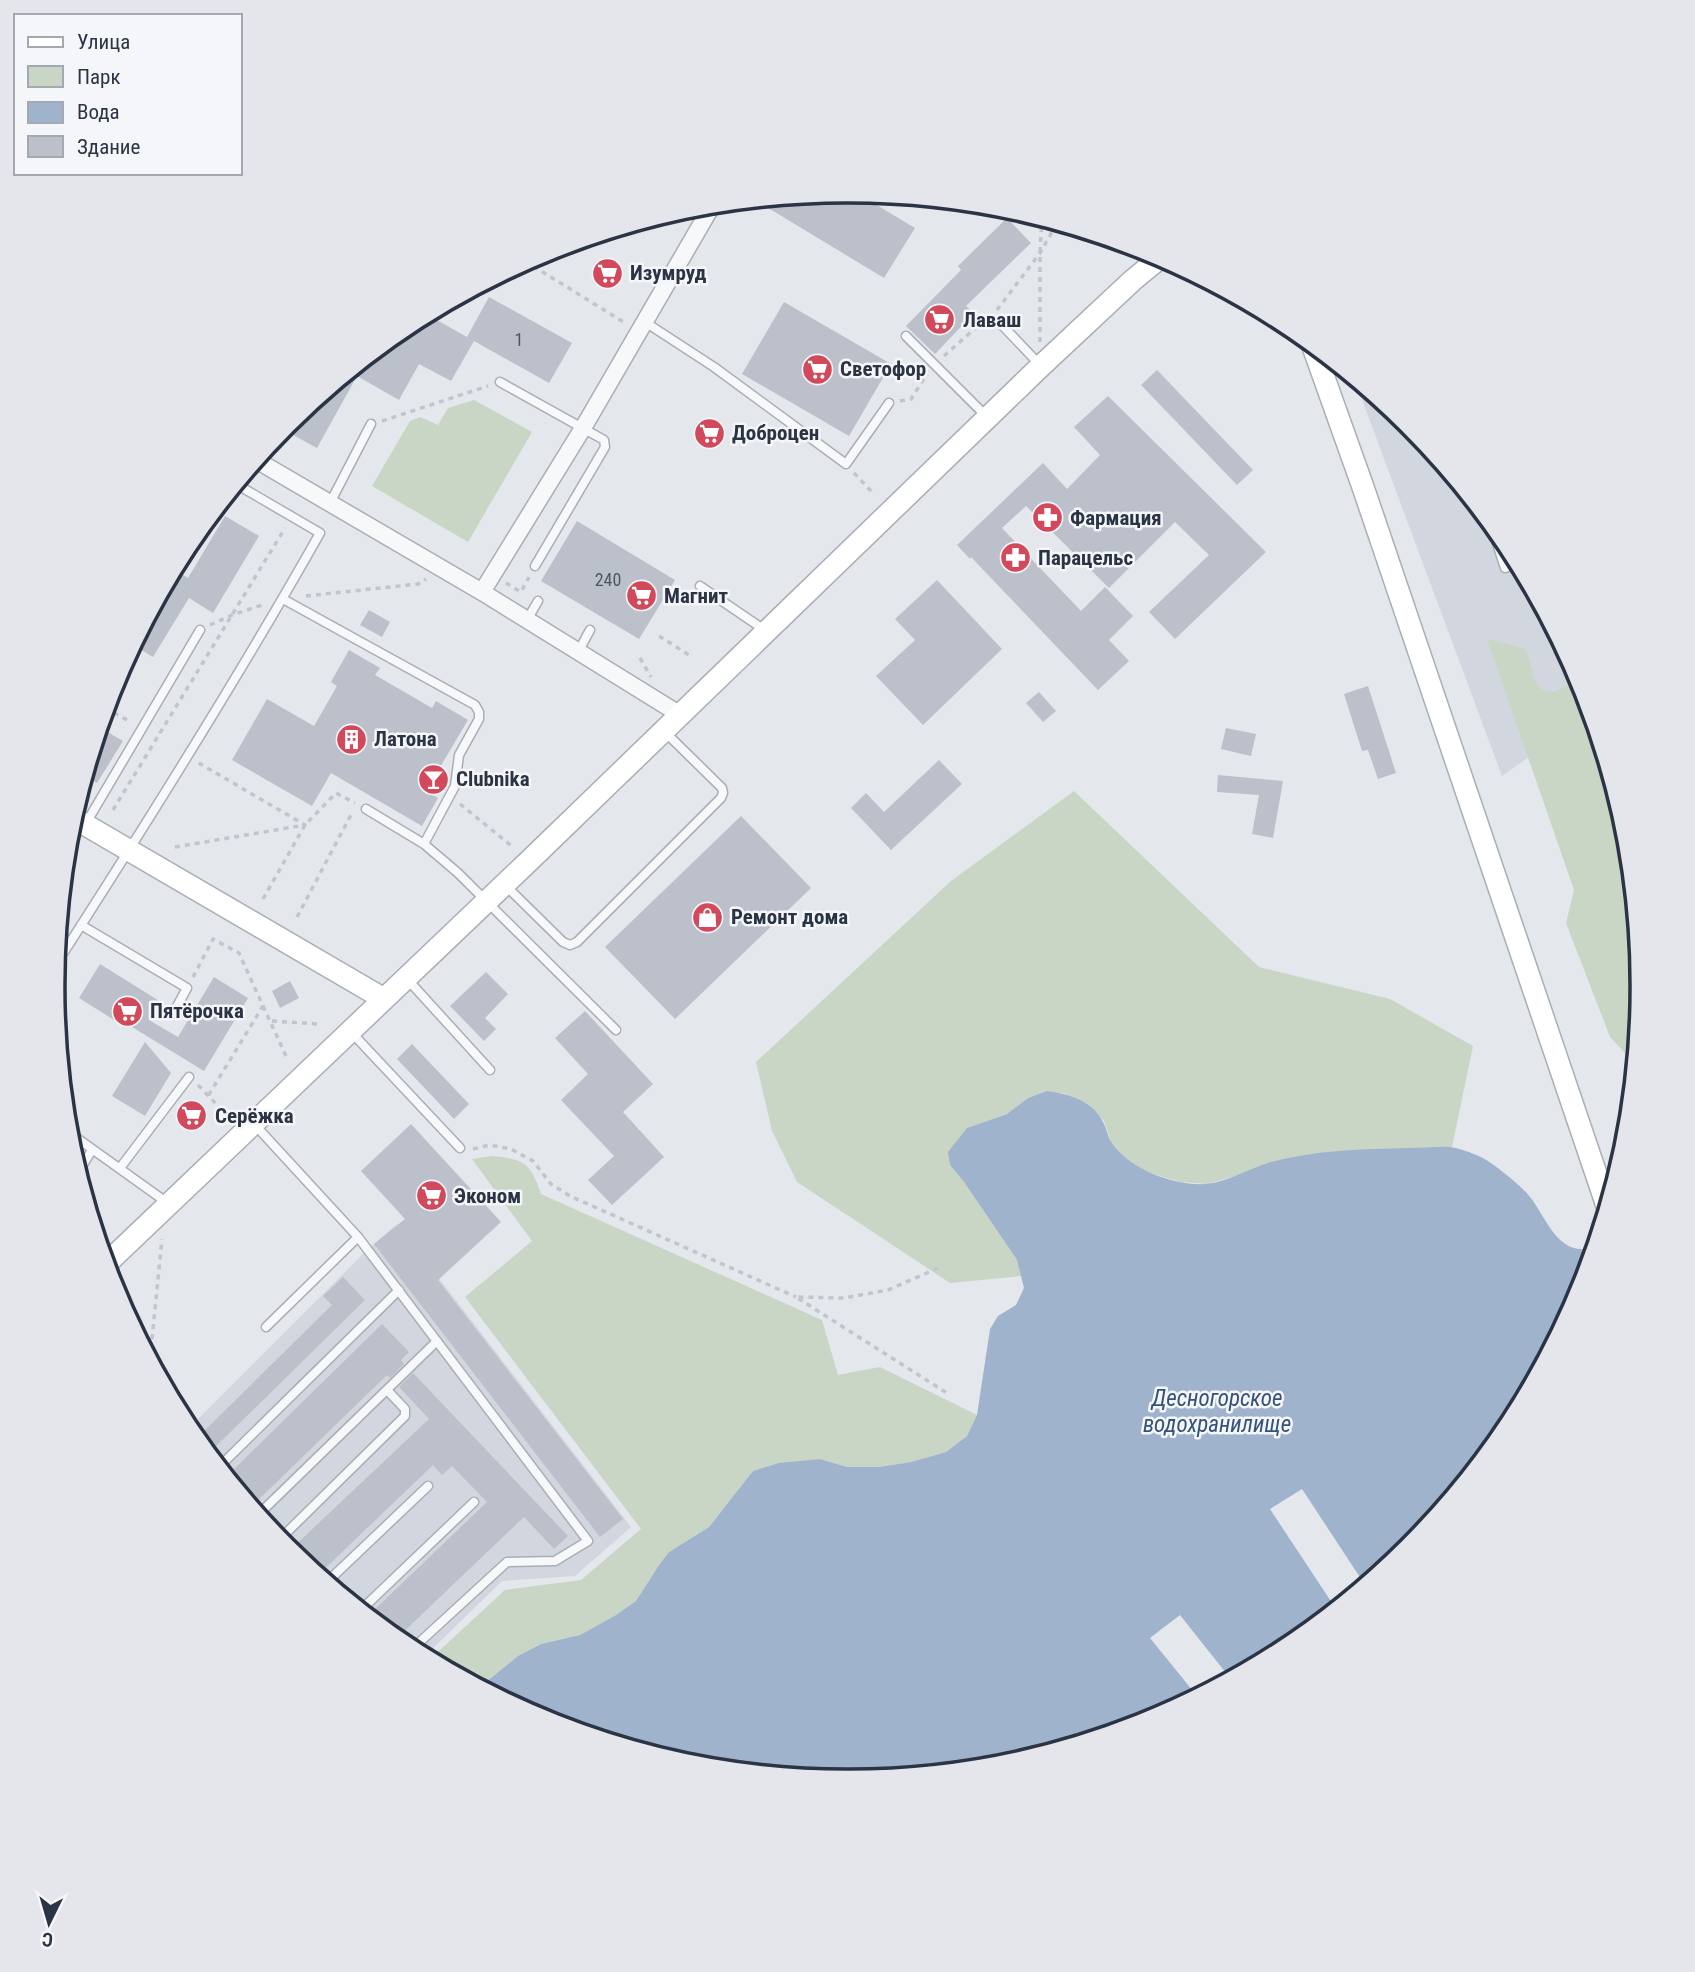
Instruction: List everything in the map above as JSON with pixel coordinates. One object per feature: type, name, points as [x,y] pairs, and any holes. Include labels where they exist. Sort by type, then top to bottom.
[{"type":"street","points":[[482,592],[583,428],[706,216]]},
{"type":"street","points":[[113,1257],[987,417],[1042,356],[1151,265]]},
{"type":"street","points":[[1318,361],[1603,1193]]},
{"type":"street","points":[[264,465],[482,592],[679,714]]},
{"type":"street","points":[[82,823],[384,999]]},
{"type":"lane","points":[[645,322],[714,367],[846,464],[889,403]]},
{"type":"lane","points":[[1000,323],[1042,356]]},
{"type":"lane","points":[[906,336],[987,417]]},
{"type":"lane","points":[[500,382],[604,440],[605,447],[535,566]]},
{"type":"lane","points":[[330,503],[371,424]]},
{"type":"lane","points":[[66,949],[283,598],[320,533],[244,489]]},
{"type":"lane","points":[[700,586],[766,631]]},
{"type":"lane","points":[[283,598],[475,705],[480,712],[479,719],[459,755],[455,786],[424,844]]},
{"type":"lane","points":[[527,620],[538,601]]},
{"type":"lane","points":[[84,813],[142,729],[200,630]]},
{"type":"lane","points":[[578,652],[590,630]]},
{"type":"lane","points":[[504,884],[563,942],[570,945],[578,942],[723,793],[722,788],[663,730]]},
{"type":"lane","points":[[366,809],[424,844],[458,873],[616,1030]]},
{"type":"lane","points":[[81,925],[187,988],[175,1010]]},
{"type":"lane","points":[[406,977],[490,1070]]},
{"type":"lane","points":[[349,1031],[460,1148]]},
{"type":"lane","points":[[120,1168],[189,1077]]},
{"type":"lane","points":[[253,1123],[358,1237],[588,1541],[555,1562],[507,1562],[420,1642]]},
{"type":"lane","points":[[80,1141],[169,1204]]},
{"type":"lane","points":[[85,1162],[92,1150]]},
{"type":"lane","points":[[265,1327],[358,1237]]},
{"type":"lane","points":[[225,1461],[399,1290]]},
{"type":"lane","points":[[265,1508],[437,1341]]},
{"type":"lane","points":[[287,1532],[405,1416],[405,1409],[387,1390]]},
{"type":"lane","points":[[333,1576],[428,1486]]},
{"type":"lane","points":[[367,1604],[474,1502]]},
{"type":"path","points":[[1041,228],[1042,356]]},
{"type":"path","points":[[889,403],[911,399],[934,364],[999,308],[1040,253],[1053,231]]},
{"type":"path","points":[[537,268],[627,324]]},
{"type":"path","points":[[371,424],[500,382]]},
{"type":"path","points":[[846,464],[872,492]]},
{"type":"path","points":[[113,810],[292,517]]},
{"type":"path","points":[[504,582],[521,592],[535,566]]},
{"type":"path","points":[[659,636],[689,654]]},
{"type":"path","points":[[640,658],[656,684]]},
{"type":"path","points":[[114,713],[142,729]]},
{"type":"path","points":[[187,755],[305,825]]},
{"type":"path","points":[[263,899],[305,825],[336,793],[357,804],[297,917]]},
{"type":"path","points":[[449,796],[518,851]]},
{"type":"path","points":[[174,847],[305,825]]},
{"type":"path","points":[[187,988],[213,939],[239,953],[286,1056]]},
{"type":"path","points":[[208,1096],[263,1006]]},
{"type":"path","points":[[270,1021],[318,1024]]},
{"type":"path","points":[[189,1077],[225,1113]]},
{"type":"path","points":[[460,1148],[473,1149],[490,1145],[511,1149],[533,1161],[551,1184],[570,1196],[796,1297],[950,1395]]},
{"type":"path","points":[[152,1344],[162,1238],[156,1231]]},
{"type":"path","points":[[796,1297],[844,1298],[888,1290],[938,1268]]},
{"type":"shaded area","points":[[1360,394],[1436,470],[1498,551],[1550,640],[1583,718],[1502,776]]},
{"type":"shaded area","points":[[397,1224],[631,1527],[575,1576],[502,1581],[432,1649],[371,1607],[331,1575],[259,1502],[197,1420],[367,1250]]},
{"type":"green space","points":[[474,400],[532,432],[468,542],[372,486],[410,421],[420,417],[438,425],[448,408]]},
{"type":"green space","points":[[1487,639],[1526,649],[1535,681],[1542,690],[1554,692],[1570,684],[1589,734],[1604,783],[1624,884],[1629,935],[1627,1054],[1610,1037],[1566,923],[1574,890]]},
{"type":"green space","points":[[1074,791],[1259,967],[1390,999],[1473,1046],[1452,1147],[1416,1148],[1235,1176],[1207,1184],[1181,1182],[1146,1172],[1124,1158],[1111,1142],[1104,1121],[1088,1104],[1067,1094],[1048,1091],[1028,1098],[1007,1114],[967,1128],[950,1165],[1017,1260],[1022,1276],[950,1283],[797,1182],[772,1131],[756,1062],[951,881]]},
{"type":"green space","points":[[492,1156],[518,1161],[529,1169],[541,1194],[822,1320],[838,1375],[880,1367],[977,1415],[967,1436],[946,1452],[911,1462],[879,1467],[847,1467],[820,1459],[753,1471],[709,1527],[669,1552],[636,1601],[616,1615],[580,1635],[541,1644],[518,1656],[488,1681],[456,1664],[437,1652],[505,1590],[581,1580],[641,1529],[465,1297],[532,1241],[472,1159]]},
{"type":"water","name":"Десногорское водохранилище","points":[[1047,1091],[1064,1094],[1088,1104],[1100,1116],[1109,1139],[1130,1161],[1167,1179],[1194,1184],[1214,1183],[1271,1162],[1322,1153],[1450,1147],[1477,1155],[1507,1175],[1530,1197],[1563,1242],[1572,1247],[1585,1249],[1550,1332],[1498,1421],[1436,1502],[1401,1539],[1364,1575],[1282,1637],[1194,1688],[1147,1709],[1050,1742],[1000,1754],[899,1767],[796,1767],[695,1754],[645,1742],[548,1709],[488,1681],[518,1656],[541,1644],[580,1635],[636,1601],[669,1552],[709,1527],[753,1471],[779,1463],[820,1459],[847,1467],[879,1467],[911,1462],[946,1452],[967,1436],[977,1415],[990,1329],[998,1316],[1016,1305],[1024,1288],[1017,1260],[950,1165],[948,1152],[967,1128],[1007,1114],[1028,1098]]},
{"type":"pier","points":[[1302,1489],[1360,1578],[1331,1601],[1270,1509]]},
{"type":"pier","points":[[1180,1615],[1225,1672],[1191,1689],[1150,1638]]},
{"type":"building","points":[[875,204],[915,228],[884,278],[768,208]]},
{"type":"building","points":[[1006,219],[1031,243],[966,306],[974,313],[935,354],[906,326],[961,270],[958,266]]},
{"type":"building","name":"Изумруд","points":[[605,257],[622,267],[609,288],[593,279]]},
{"type":"building","points":[[489,297],[572,343],[549,383],[474,341],[451,381],[419,364],[399,400],[357,376],[437,320],[467,337]]},
{"type":"building","name":"Светофор","points":[[784,302],[891,364],[849,436],[742,374]]},
{"type":"building","points":[[1157,370],[1253,470],[1237,485],[1141,385]]},
{"type":"building","points":[[357,376],[317,448],[292,435]]},
{"type":"building","points":[[1108,396],[1266,552],[1175,639],[1149,612],[1209,555],[1175,522],[1109,588],[1026,506],[1002,528],[1081,611],[1105,587],[1133,616],[1109,640],[1129,661],[1098,690],[957,545],[1043,463],[1067,489],[1100,455],[1074,427]]},
{"type":"building","points":[[225,516],[259,536],[213,613],[189,598],[153,657],[141,650],[182,575],[188,578]]},
{"type":"building","points":[[577,521],[675,580],[639,639],[541,581]]},
{"type":"building","points":[[937,580],[1002,649],[923,725],[876,676],[915,640],[895,619]]},
{"type":"building","points":[[369,610],[390,622],[382,637],[360,625]]},
{"type":"building","name":"Латона","points":[[349,650],[380,668],[375,675],[432,708],[436,701],[468,720],[426,791],[438,798],[422,826],[331,773],[312,806],[232,760],[267,699],[314,726],[337,686],[331,682]]},
{"type":"building","points":[[1368,686],[1396,773],[1378,779],[1368,750],[1362,751],[1344,694]]},
{"type":"building","points":[[1039,692],[1056,711],[1043,722],[1026,703]]},
{"type":"building","points":[[1226,728],[1256,734],[1251,756],[1221,749]]},
{"type":"building","points":[[107,732],[123,741],[97,783],[92,780]]},
{"type":"building","points":[[939,760],[962,784],[891,850],[851,808],[866,793],[884,812]]},
{"type":"building","points":[[1218,775],[1283,781],[1273,838],[1252,834],[1259,795],[1217,792]]},
{"type":"building","name":"Ремонт дома","points":[[741,816],[811,888],[675,1019],[605,947]]},
{"type":"building","points":[[100,964],[161,1002],[149,1020],[178,1037],[214,977],[248,998],[204,1071],[79,998]]},
{"type":"building","points":[[486,972],[508,994],[485,1018],[496,1029],[484,1041],[450,1006]]},
{"type":"building","points":[[290,981],[299,998],[280,1008],[272,991]]},
{"type":"building","points":[[585,1011],[653,1084],[623,1112],[664,1157],[612,1205],[588,1180],[614,1156],[561,1100],[588,1074],[555,1038]]},
{"type":"building","points":[[145,1042],[171,1073],[145,1116],[112,1096]]},
{"type":"building","points":[[412,1044],[469,1104],[454,1119],[397,1059]]},
{"type":"building","name":"Серёжка","points":[[195,1101],[207,1115],[188,1130],[177,1117]]},
{"type":"building","points":[[411,1124],[501,1222],[438,1280],[623,1519],[600,1537],[374,1244],[405,1219],[361,1171]]},
{"type":"building","points":[[343,1277],[365,1300],[215,1447],[204,1431],[332,1305],[323,1296]]},
{"type":"building","points":[[382,1324],[409,1352],[401,1360],[404,1364],[390,1378],[387,1375],[258,1500],[233,1470]]},
{"type":"building","points":[[413,1373],[568,1536],[554,1549],[524,1517],[404,1631],[375,1610],[487,1502],[452,1466],[442,1475],[433,1465],[325,1569],[298,1543],[429,1419],[399,1387]]},
{"type":"place","name":"Изумруд","points":[[607,273]]},
{"type":"place","name":"Лаваш","points":[[940,320]]},
{"type":"place","name":"Светофор","points":[[817,369]]},
{"type":"place","name":"Доброцен","points":[[709,433]]},
{"type":"place","name":"Фармация","points":[[1047,518]]},
{"type":"place","name":"Парацельс","points":[[1015,558]]},
{"type":"place","name":"Магнит","points":[[641,596]]},
{"type":"place","name":"Латона","points":[[351,739]]},
{"type":"place","name":"Clubnika","points":[[433,779]]},
{"type":"place","name":"Ремонт дома","points":[[708,917]]},
{"type":"place","name":"Пятёрочка","points":[[127,1011]]},
{"type":"place","name":"Серёжка","points":[[192,1116]]},
{"type":"place","name":"Эконом","points":[[431,1196]]}]
